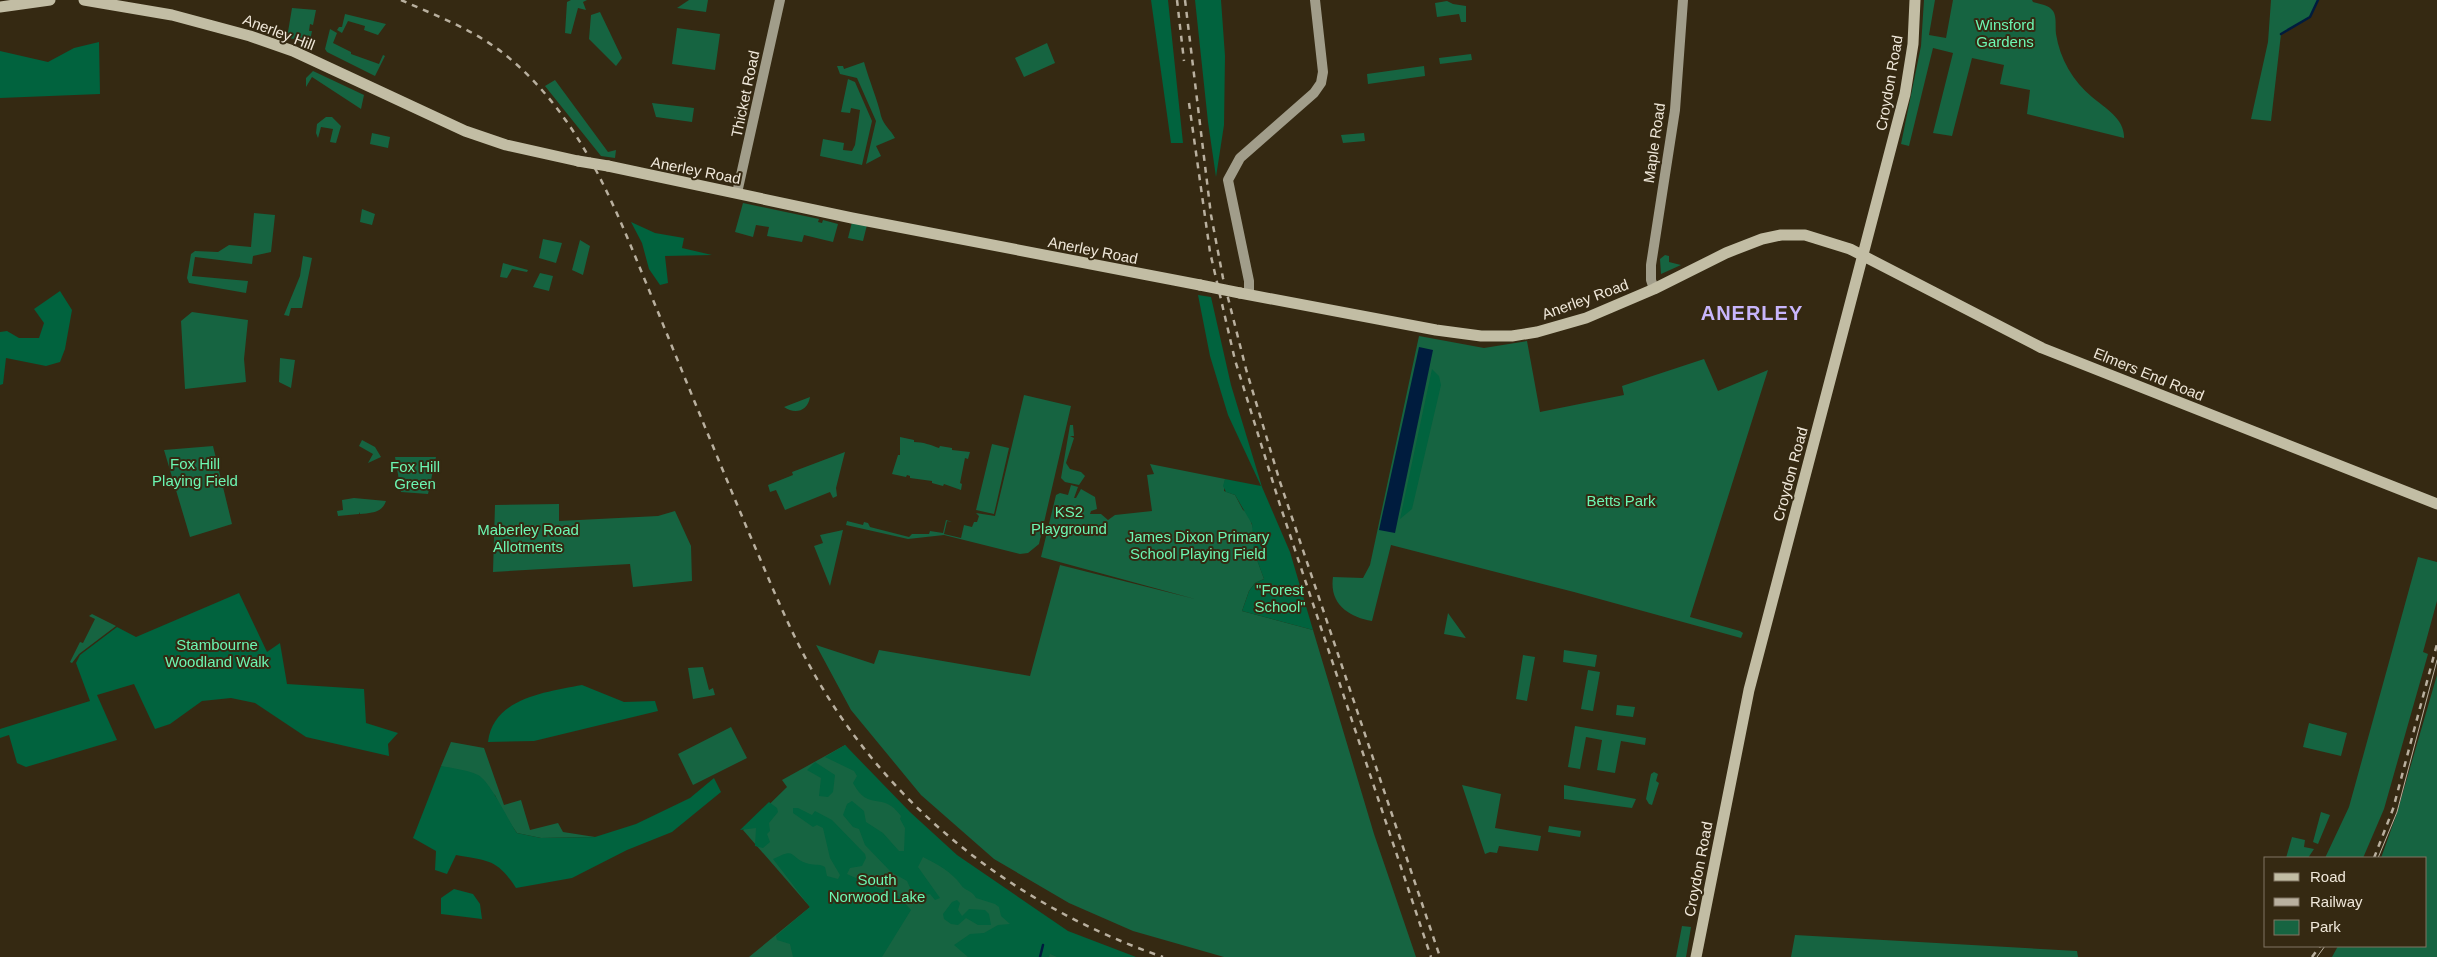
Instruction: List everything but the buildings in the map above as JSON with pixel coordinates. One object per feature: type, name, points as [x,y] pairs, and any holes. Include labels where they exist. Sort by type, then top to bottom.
[{"type":"main road","points":[[0,7],[50,0]]},
{"type":"main road","name":"Anerley Hill","points":[[86,0],[152,11],[235,31],[280,46],[316,62]]},
{"type":"main road","name":"Croydon Road","points":[[1696,957],[1749,690],[1905,94],[1912,44],[1915,0]]},
{"type":"main road","name":"Anerley Road","points":[[316,62],[482,138],[578,161],[852,218],[1436,330],[1499,337],[1553,328],[1586,318],[1654,289],[1726,253],[1762,239],[1781,235],[1813,236],[1863,256]]},
{"type":"main road","name":"Elmers End Road","points":[[1863,256],[2042,348],[2435,503]]},
{"type":"street","name":"Thicket Road","points":[[737,193],[780,0]]},
{"type":"street","points":[[1245,293],[1249,281],[1228,188],[1230,173],[1240,158],[1314,93],[1321,83],[1323,72],[1315,0]]},
{"type":"street","name":"Maple Road","points":[[1654,289],[1651,280],[1651,265],[1675,110],[1683,0]]},
{"type":"green space","points":[[571,0],[587,0],[583,2],[586,10],[578,8],[571,34],[565,33],[567,2]]},
{"type":"green space","points":[[689,0],[708,0],[706,12],[677,8]]},
{"type":"green space","points":[[1151,0],[1168,0],[1183,143],[1171,143]]},
{"type":"green space","points":[[1195,0],[1221,0],[1225,56],[1224,125],[1216,177],[1208,122]]},
{"type":"green space","name":"Winsford Gardens","points":[[1924,0],[1935,0],[1929,35],[1946,38],[1953,0],[2032,0],[2049,7],[2054,13],[2058,43],[2068,69],[2085,91],[2118,120],[2124,138],[2027,114],[2030,90],[2000,84],[2004,65],[1972,58],[1952,136],[1933,133],[1953,53],[1933,48],[1909,146],[1901,144],[1921,46]]},
{"type":"green space","points":[[2271,0],[2318,0],[2310,17],[2281,34],[2271,121],[2251,119],[2268,42]]},
{"type":"green space","points":[[1447,1],[1466,6],[1466,22],[1461,22],[1459,14],[1437,17],[1435,3]]},
{"type":"green space","points":[[292,8],[316,10],[313,25],[310,24],[309,31],[312,31],[309,46],[295,41],[295,39],[287,38]]},
{"type":"green space","points":[[600,12],[622,58],[616,66],[589,39],[591,15]]},
{"type":"green space","points":[[345,14],[386,24],[378,35],[364,30],[365,26],[348,21],[342,33],[337,30],[339,27],[342,27]]},
{"type":"green space","points":[[677,28],[720,34],[715,70],[672,64]]},
{"type":"green space","points":[[330,29],[337,33],[333,43],[351,52],[351,54],[379,64],[383,55],[385,56],[375,76],[327,52],[325,49]]},
{"type":"green space","points":[[99,42],[100,94],[0,98],[0,51],[48,62],[74,48]]},
{"type":"green space","points":[[1047,43],[1055,63],[1024,77],[1015,58]]},
{"type":"green space","points":[[1471,54],[1472,60],[1440,64],[1439,58]]},
{"type":"green space","points":[[864,62],[882,119],[895,138],[876,146],[881,156],[866,164],[876,121],[857,78],[840,74],[837,66],[843,66],[844,69]]},
{"type":"green space","points":[[1424,66],[1425,76],[1368,84],[1367,74]]},
{"type":"green space","points":[[313,71],[364,95],[361,109],[312,77],[306,87],[306,78]]},
{"type":"green space","points":[[848,79],[855,82],[872,121],[862,165],[820,156],[823,139],[844,143],[843,150],[852,151],[855,145],[860,110],[851,108],[850,113],[841,112]]},
{"type":"green space","points":[[555,80],[608,152],[616,150],[615,158],[601,156],[545,86]]},
{"type":"green space","points":[[652,103],[694,108],[692,122],[656,117]]},
{"type":"green space","points":[[326,117],[332,117],[341,126],[336,143],[330,142],[333,129],[321,127],[318,138],[316,133],[317,124]]},
{"type":"green space","points":[[372,133],[390,137],[388,148],[370,144]]},
{"type":"green space","points":[[1364,133],[1365,141],[1343,143],[1341,135]]},
{"type":"green space","points":[[743,203],[819,219],[818,222],[822,223],[823,220],[838,224],[833,242],[804,235],[802,242],[767,236],[769,227],[756,225],[753,237],[735,232]]},
{"type":"green space","points":[[362,209],[375,214],[372,225],[360,222]]},
{"type":"green space","points":[[254,213],[275,215],[271,252],[253,256],[252,264],[195,257],[192,276],[248,281],[246,293],[189,283],[187,278],[191,254],[195,251],[218,252],[229,245],[251,247]]},
{"type":"green space","points":[[631,222],[655,233],[684,238],[682,248],[712,255],[665,256],[668,283],[660,285],[649,269],[642,243]]},
{"type":"green space","points":[[852,222],[867,225],[863,241],[848,238]]},
{"type":"green space","points":[[543,239],[562,243],[556,263],[539,258]]},
{"type":"green space","points":[[580,240],[590,246],[583,275],[572,270]]},
{"type":"green space","points":[[1665,255],[1669,256],[1669,262],[1681,265],[1661,274],[1660,259]]},
{"type":"green space","points":[[303,256],[312,258],[302,308],[291,308],[289,316],[284,315],[300,276]]},
{"type":"green space","points":[[503,263],[528,270],[527,272],[512,269],[507,278],[500,277]]},
{"type":"green space","points":[[540,273],[553,276],[549,291],[533,287]]},
{"type":"green space","points":[[60,291],[72,310],[65,349],[60,362],[46,366],[6,358],[3,384],[0,385],[0,332],[7,331],[19,338],[39,338],[44,323],[34,309]]},
{"type":"green space","name":"\"Forest School\"","points":[[1198,295],[1211,297],[1231,385],[1262,487],[1290,552],[1313,630],[1242,611],[1249,591],[1255,583],[1264,579],[1254,552],[1252,524],[1235,495],[1226,492],[1223,486],[1225,479],[1261,486],[1228,415],[1210,356]]},
{"type":"green space","points":[[192,312],[248,320],[244,359],[246,382],[185,389],[181,321]]},
{"type":"green space","name":"Betts Park","points":[[1419,336],[1484,348],[1527,341],[1540,412],[1624,395],[1622,386],[1704,359],[1718,391],[1768,370],[1690,617],[1740,631],[1743,633],[1741,638],[1574,592],[1391,545],[1372,621],[1356,616],[1342,608],[1334,595],[1333,577],[1363,578],[1370,565]]},
{"type":"green space","points":[[280,358],[295,360],[291,388],[279,382]]},
{"type":"green space","points":[[1432,369],[1439,376],[1441,385],[1412,509],[1400,519]]},
{"type":"green space","points":[[1024,395],[1071,406],[1039,544],[1028,553],[1020,554],[944,535],[908,539],[846,525],[847,521],[863,525],[864,522],[868,523],[870,527],[909,537],[912,534],[929,534],[930,531],[943,533],[946,520],[952,522],[947,521],[944,534],[961,538],[964,525],[972,527],[974,522],[977,522],[979,516],[976,513],[995,516]]},
{"type":"green space","points":[[810,397],[807,406],[800,410],[792,411],[784,407]]},
{"type":"green space","points":[[1070,425],[1073,425],[1074,436],[1070,436],[1074,438],[1066,463],[1070,469],[1081,472],[1085,476],[1079,485],[1065,482],[1061,478]]},
{"type":"green space","points":[[900,437],[939,448],[940,446],[952,448],[952,450],[970,452],[968,459],[965,458],[960,483],[962,484],[961,490],[944,484],[943,486],[932,483],[932,481],[910,478],[907,475],[906,477],[892,474],[898,455],[900,455]]},
{"type":"green space","points":[[362,440],[375,447],[381,457],[368,463],[373,454],[359,446]]},
{"type":"green space","points":[[992,444],[1009,448],[994,514],[976,510]]},
{"type":"green space","name":"Fox Hill Playing Field","points":[[213,446],[232,524],[190,537],[164,450]]},
{"type":"green space","points":[[845,452],[836,488],[837,496],[833,498],[830,492],[785,510],[776,490],[770,492],[768,485],[793,475],[792,472]]},
{"type":"green space","name":"Fox Hill Green","points":[[395,457],[436,457],[428,494],[401,492]]},
{"type":"green space","points":[[1150,464],[1225,479],[1224,491],[1235,495],[1243,510],[1248,513],[1254,531],[1254,551],[1264,579],[1255,583],[1249,591],[1242,611],[1313,630],[1374,834],[1416,957],[1224,957],[1133,931],[1069,903],[994,859],[921,795],[851,710],[816,645],[874,664],[879,650],[1030,676],[1060,565],[1195,599],[1041,557],[1056,495],[1060,493],[1068,495],[1071,485],[1078,487],[1074,498],[1076,498],[1081,489],[1095,497],[1097,509],[1091,511],[1090,514],[1101,514],[1108,520],[1115,515],[1152,511],[1147,475],[1154,474]]},
{"type":"green space","points":[[354,498],[386,501],[382,508],[376,512],[360,514],[359,512],[359,514],[338,516],[337,511],[343,510],[342,500]]},
{"type":"green space","name":"Maberley Road Allotments","points":[[559,504],[559,521],[658,516],[675,511],[691,546],[692,581],[633,587],[630,564],[493,572],[495,505]]},
{"type":"green space","points":[[843,530],[830,586],[814,546],[823,543],[820,535]]},
{"type":"green space","points":[[2418,557],[2437,562],[2437,601],[2423,652],[2428,654],[2384,809],[2363,857],[2325,857],[2349,807]]},
{"type":"green space","name":"Stambourne Woodland Walk","points":[[239,593],[267,652],[280,643],[287,684],[364,689],[366,723],[398,733],[388,744],[389,756],[306,737],[255,703],[231,698],[202,701],[170,724],[155,729],[134,684],[97,695],[117,740],[26,767],[17,763],[9,735],[0,738],[0,729],[90,701],[76,663],[80,655],[117,627],[136,637]]},
{"type":"green space","points":[[1448,613],[1466,638],[1444,634]]},
{"type":"green space","points":[[92,614],[116,626],[79,654],[72,663],[70,662],[80,642],[83,643],[95,619],[89,616]]},
{"type":"green space","points":[[1564,650],[1597,655],[1595,667],[1563,662]]},
{"type":"green space","points":[[1523,655],[1535,657],[1527,701],[1516,699]]},
{"type":"green space","points":[[703,667],[709,690],[713,688],[715,695],[693,699],[688,668]]},
{"type":"green space","points":[[1588,670],[1600,672],[1593,711],[1581,709]]},
{"type":"green space","points":[[2437,675],[2437,957],[2332,957],[2337,947],[2427,947],[2427,857],[2381,857],[2397,813]]},
{"type":"green space","points":[[582,685],[624,702],[655,701],[658,711],[534,741],[488,742],[492,727],[510,706],[538,695]]},
{"type":"green space","points":[[1617,705],[1635,707],[1633,717],[1616,715]]},
{"type":"green space","points":[[2309,723],[2347,733],[2341,756],[2303,747]]},
{"type":"green space","points":[[1575,726],[1646,738],[1645,745],[1621,741],[1615,773],[1597,770],[1602,740],[1586,737],[1580,769],[1568,767]]},
{"type":"green space","points":[[731,727],[747,758],[693,785],[678,754]]},
{"type":"green space","points":[[451,742],[484,748],[504,805],[521,800],[530,830],[558,823],[563,832],[595,837],[541,838],[517,833],[503,813],[495,795],[441,766]]},
{"type":"green space","name":"South Norwood Lake","points":[[845,745],[935,849],[1016,912],[1125,957],[749,957],[810,907],[743,830],[787,787],[782,780]]},
{"type":"green space","points":[[845,745],[910,812],[957,855],[1068,931],[1136,957],[1057,957],[1050,954],[1049,957],[968,957],[954,945],[970,934],[984,933],[998,925],[1010,924],[1001,916],[999,907],[976,898],[973,893],[963,887],[949,872],[923,857],[918,867],[940,898],[935,900],[930,894],[917,897],[913,894],[907,881],[891,872],[865,845],[859,829],[853,827],[843,815],[847,804],[852,801],[864,811],[866,822],[883,833],[899,851],[904,851],[905,828],[900,819],[901,816],[894,808],[882,802],[870,800],[859,792],[853,783],[857,776],[854,771],[825,757]]},
{"type":"green space","points":[[815,762],[835,775],[833,792],[828,797],[819,796],[821,778],[807,770]]},
{"type":"green space","points":[[441,766],[465,770],[478,775],[488,785],[517,833],[541,838],[595,837],[636,824],[690,798],[714,778],[721,792],[672,832],[627,850],[572,878],[516,888],[503,871],[484,860],[456,855],[447,874],[435,870],[436,851],[413,838]]},
{"type":"green space","points":[[1654,772],[1658,774],[1656,781],[1659,783],[1652,805],[1646,799],[1651,774]]},
{"type":"green space","points":[[1462,785],[1501,794],[1495,828],[1541,836],[1538,851],[1499,846],[1497,853],[1490,852],[1485,854]]},
{"type":"green space","points":[[1564,785],[1636,799],[1632,808],[1564,799]]},
{"type":"green space","points":[[769,802],[777,808],[778,812],[769,823],[770,831],[767,834],[770,842],[763,848],[755,846],[756,828],[740,830]]},
{"type":"green space","points":[[793,808],[798,808],[812,815],[815,811],[832,820],[865,854],[866,858],[862,866],[850,868],[847,874],[882,890],[891,888],[911,910],[882,957],[793,957],[790,944],[777,940],[776,936],[810,907],[773,859],[789,853],[806,863],[825,867],[827,876],[838,879],[840,875],[830,858],[823,828],[817,825],[813,827],[793,813]]},
{"type":"green space","points":[[2321,812],[2330,815],[2318,844],[2313,842]]},
{"type":"green space","points":[[1549,826],[1581,831],[1580,837],[1548,832]]},
{"type":"green space","points":[[2292,837],[2305,840],[2304,847],[2314,849],[2309,857],[2286,857]]},
{"type":"green space","points":[[454,889],[473,894],[480,904],[482,919],[441,914],[441,898]]},
{"type":"green space","points":[[957,900],[960,903],[958,910],[962,916],[969,909],[985,910],[989,914],[991,925],[978,925],[966,918],[958,925],[951,924],[944,919],[943,914],[952,902]]},
{"type":"green space","points":[[1682,926],[1691,927],[1686,957],[1676,957]]},
{"type":"green space","points":[[1795,935],[2077,951],[2078,957],[1791,957]]},
{"type":"water","points":[[1419,347],[1433,350],[1395,533],[1379,530]]},
{"type":"waterway","points":[[2281,34],[2310,17],[2318,0]]},
{"type":"waterway","points":[[1040,957],[1043,945]]},
{"type":"tram line","points":[[2378,857],[2397,812],[2437,660]]},
{"type":"tram line","points":[[2317,957],[2324,947]]},
{"type":"railway","points":[[401,0],[470,32],[508,57],[534,81],[576,135],[593,164],[622,226],[783,612],[812,670],[854,735],[889,778],[928,817],[969,853],[1014,885],[1062,913],[1111,937],[1163,957]]},
{"type":"railway","points":[[1177,0],[1184,61]]},
{"type":"railway","points":[[1185,0],[1211,215],[1223,278],[1246,369],[1280,482],[1440,957]]},
{"type":"railway","points":[[1189,103],[1210,252],[1235,360],[1280,505],[1431,957]]},
{"type":"railway","points":[[2374,857],[2393,809],[2437,644]]},
{"type":"railway","points":[[2312,957],[2319,947]]},
{"type":"district","name":"ANERLEY","points":[[1752,313]]},
{"type":"park label","name":"KS2 Playground","points":[[1069,520]]},
{"type":"park label","name":"James Dixon Primary School Playing Field","points":[[1198,544]]}]
